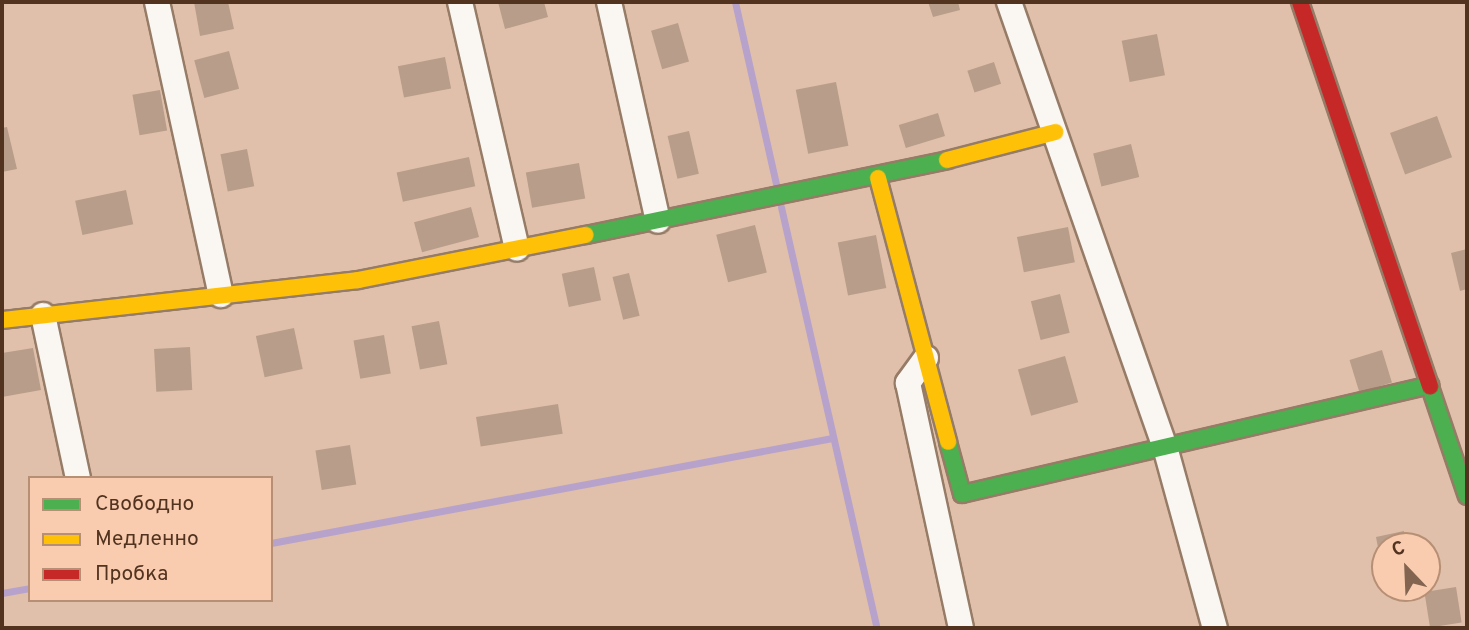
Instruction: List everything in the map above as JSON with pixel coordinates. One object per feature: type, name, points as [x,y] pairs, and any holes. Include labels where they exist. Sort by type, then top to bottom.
[{"type":"street","points":[[157,2],[221,295]]},
{"type":"street","points":[[460,2],[517,249]]},
{"type":"street","points":[[609,2],[658,221]]},
{"type":"street","points":[[1009,2],[1165,447],[1215,628]]},
{"type":"street","points":[[1300,2],[1467,496]]},
{"type":"street","points":[[2,320],[358,279],[878,178],[1055,132]]},
{"type":"street","points":[[878,178],[962,494],[1430,386]]},
{"type":"street","points":[[43,315],[78,476]]},
{"type":"street","points":[[926,359],[908,383],[961,628]]},
{"type":"building","points":[[194,2],[228,2],[234,29],[200,36]]},
{"type":"building","points":[[498,2],[544,2],[548,17],[505,29]]},
{"type":"building","points":[[928,2],[958,2],[960,10],[933,17]]},
{"type":"building","points":[[678,23],[689,61],[662,69],[651,31]]},
{"type":"building","points":[[1157,34],[1165,75],[1130,82],[1122,41]]},
{"type":"building","points":[[229,51],[239,89],[204,98],[194,60]]},
{"type":"building","points":[[445,57],[451,88],[404,98],[398,66]]},
{"type":"building","points":[[994,62],[1001,84],[974,93],[967,71]]},
{"type":"building","points":[[836,82],[848,146],[808,154],[796,90]]},
{"type":"building","points":[[160,90],[167,130],[140,135],[132,95]]},
{"type":"building","points":[[938,113],[945,136],[906,148],[899,125]]},
{"type":"building","points":[[1437,116],[1452,157],[1405,174],[1390,133]]},
{"type":"building","points":[[7,127],[17,169],[2,172],[2,128]]},
{"type":"building","points":[[689,131],[699,174],[677,179],[668,136]]},
{"type":"building","points":[[1131,144],[1139,177],[1101,186],[1093,153]]},
{"type":"building","points":[[247,149],[254,186],[228,191],[220,154]]},
{"type":"building","points":[[469,157],[475,186],[403,202],[397,172]]},
{"type":"building","points":[[579,163],[585,198],[532,208],[526,172]]},
{"type":"building","points":[[126,190],[133,224],[82,235],[75,201]]},
{"type":"building","points":[[471,207],[479,237],[422,252],[414,222]]},
{"type":"building","points":[[755,225],[767,273],[728,282],[716,235]]},
{"type":"building","points":[[1068,227],[1075,262],[1024,272],[1017,237]]},
{"type":"building","points":[[876,235],[886,288],[848,295],[838,242]]},
{"type":"building","points":[[1467,249],[1467,289],[1460,291],[1451,253]]},
{"type":"building","points":[[594,267],[601,300],[569,307],[562,274]]},
{"type":"building","points":[[629,273],[640,316],[623,320],[613,277]]},
{"type":"building","points":[[1060,294],[1070,333],[1041,340],[1031,301]]},
{"type":"building","points":[[439,321],[447,364],[420,370],[412,326]]},
{"type":"building","points":[[294,328],[303,369],[265,377],[256,336]]},
{"type":"building","points":[[384,335],[391,373],[360,379],[353,340]]},
{"type":"building","points":[[190,347],[192,390],[156,392],[154,349]]},
{"type":"building","points":[[33,348],[41,390],[2,397],[2,353]]},
{"type":"building","points":[[1382,350],[1392,383],[1359,392],[1349,360]]},
{"type":"building","points":[[1065,356],[1078,402],[1031,416],[1018,370]]},
{"type":"building","points":[[558,404],[563,434],[481,447],[476,417]]},
{"type":"building","points":[[350,445],[356,485],[322,490],[315,450]]},
{"type":"building","points":[[1456,587],[1462,623],[1430,628],[1426,602],[1441,602],[1441,589]]},
{"type":"waterway","points":[[735,2],[777,189]]},
{"type":"waterway","points":[[781,207],[877,628]]},
{"type":"waterway","points":[[273,543],[832,438]]},
{"type":"waterway","points":[[2,593],[28,588]]},
{"type":"traffic: fast","points":[[586,235],[947,160]]},
{"type":"traffic: fast","points":[[948,442],[962,494],[1430,385]]},
{"type":"traffic: fast","points":[[1430,387],[1467,496]]},
{"type":"traffic: slow","points":[[947,160],[1055,132]]},
{"type":"traffic: slow","points":[[878,178],[948,442]]},
{"type":"traffic: slow","points":[[2,320],[358,280],[586,235]]},
{"type":"traffic: jam","points":[[1300,2],[1430,387]]}]
